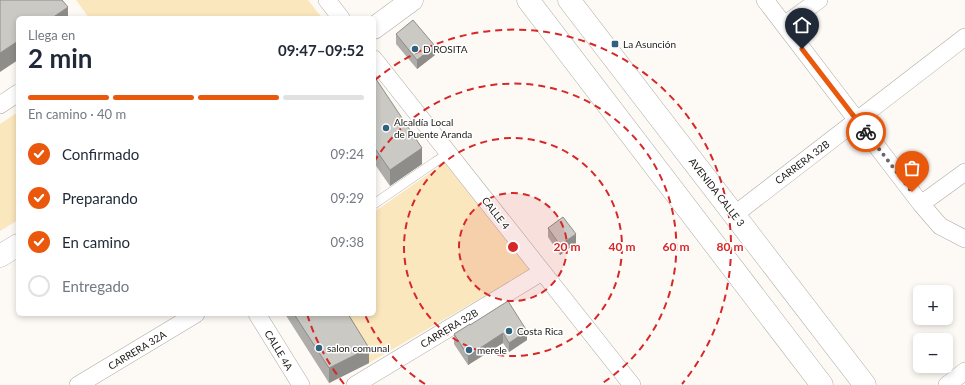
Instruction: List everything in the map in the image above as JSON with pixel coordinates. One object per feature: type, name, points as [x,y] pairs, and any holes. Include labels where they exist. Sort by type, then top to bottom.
[{"type":"main road","points":[[376,27],[412,0]]},
{"type":"main road","points":[[528,0],[822,385]]},
{"type":"main road","name":"AVENIDA CALLE 3","points":[[568,0],[865,385]]},
{"type":"main road","points":[[0,256],[16,246]]},
{"type":"street","points":[[327,0],[339,16]]},
{"type":"street","points":[[765,0],[921,204],[940,226],[965,239]]},
{"type":"street","points":[[784,26],[819,0]]},
{"type":"street","name":"CARRERA 32B","points":[[734,215],[965,37]]},
{"type":"street","name":"CALLE 4","points":[[376,62],[632,385]]},
{"type":"street","points":[[0,105],[16,93]]},
{"type":"street","points":[[921,204],[965,172]]},
{"type":"street","name":"CARRERA 32B","points":[[355,385],[542,272]]},
{"type":"street","name":"CARRERA 32A","points":[[78,385],[193,316]]},
{"type":"street","name":"CALLE 4A","points":[[258,316],[301,385]]},
{"type":"street","points":[[947,385],[965,371]]},
{"type":"lane","points":[[376,203],[449,153]]},
{"type":"shaded area","points":[[76,0],[308,0],[320,16],[88,16]]},
{"type":"shaded area","points":[[16,113],[16,221],[0,231],[0,124]]},
{"type":"shaded area","points":[[447,161],[534,267],[369,363],[339,316],[376,316],[376,211]]},
{"type":"building","points":[[0,0],[62,0],[68,7],[55,16],[16,16],[16,42],[0,53]]},
{"type":"building","points":[[413,20],[435,46],[417,60],[396,34]]},
{"type":"building","points":[[376,79],[422,148],[390,170],[376,150]]},
{"type":"building","points":[[563,217],[576,234],[560,245],[548,228]]},
{"type":"building","points":[[508,301],[527,331],[509,343],[503,333],[468,356],[454,334]]},
{"type":"building","points":[[295,316],[349,316],[369,348],[329,368]]},
{"type":"way so far","points":[[866,132],[912,192]]},
{"type":"place","name":"La Asunción","points":[[615,44]]},
{"type":"place","name":"D ROSITA","points":[[415,49]]},
{"type":"place","name":"Alcaldía Local de Puente Aranda","points":[[386,128]]},
{"type":"place","name":"Costa Rica","points":[[509,331]]},
{"type":"place","name":"salon comunal","points":[[319,348]]},
{"type":"place","name":"merele","points":[[469,350]]},
{"type":"route","points":[[802,49],[866,132]]}]
